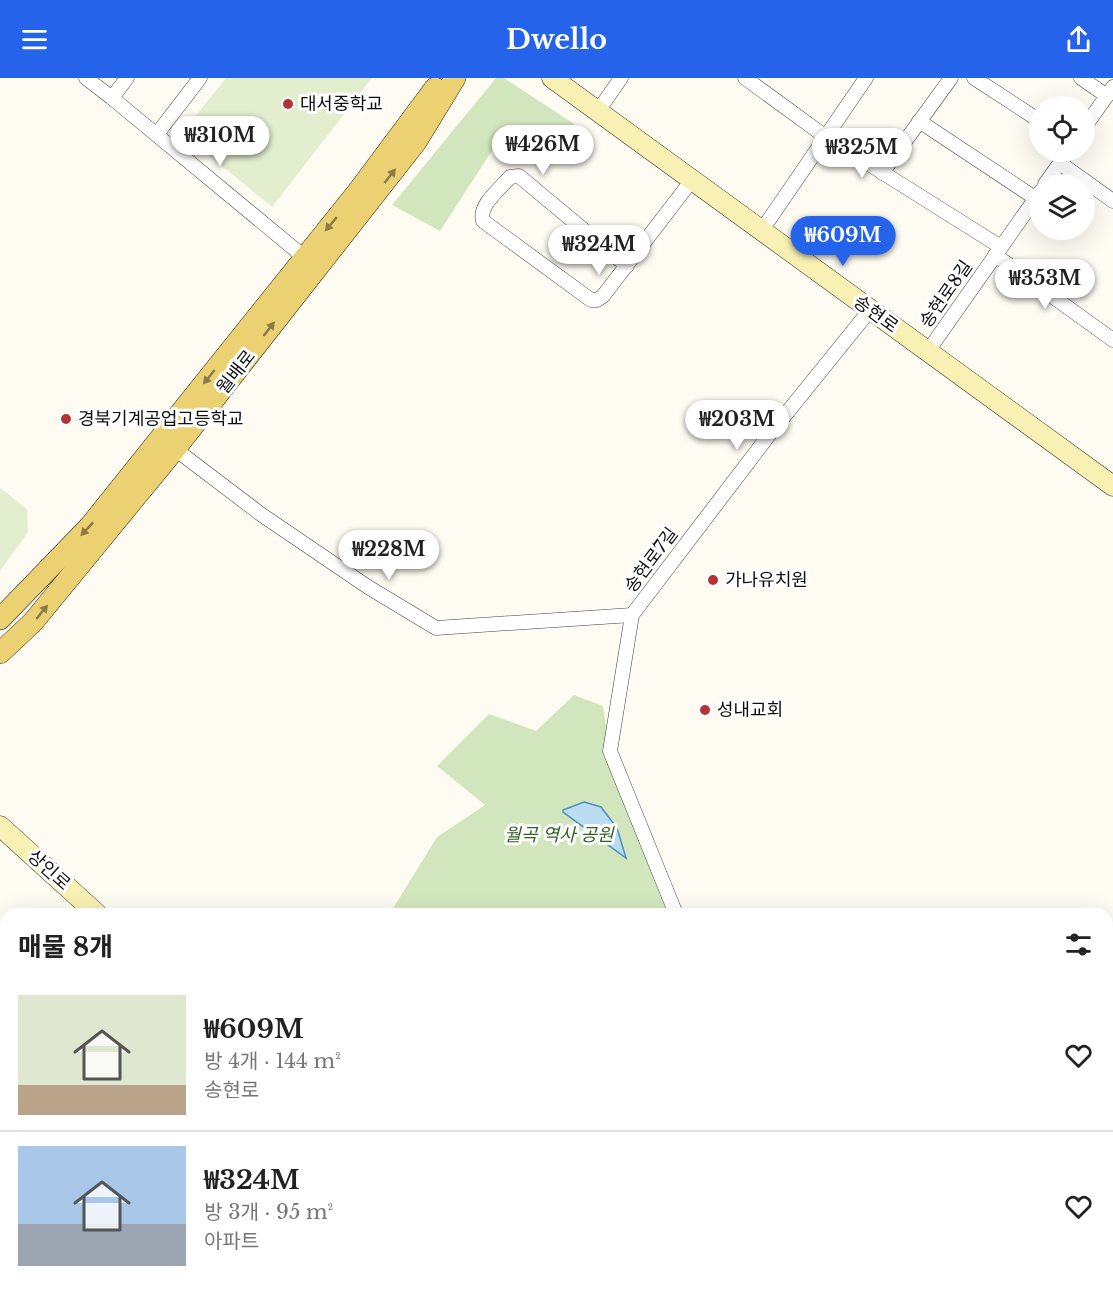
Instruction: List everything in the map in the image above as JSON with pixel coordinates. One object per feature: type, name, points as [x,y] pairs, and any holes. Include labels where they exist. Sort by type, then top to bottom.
[{"type":"main road","name":"월배로","points":[[0,620],[90,526],[359,190],[443,78]]},
{"type":"main road","name":"월배로","points":[[0,653],[33,622],[175,449],[416,142],[455,78]]},
{"type":"main road","name":"송현로","points":[[552,78],[1113,486]]},
{"type":"main road","name":"상인로","points":[[0,826],[90,908]]},
{"type":"street","points":[[86,78],[304,257]]},
{"type":"street","points":[[112,98],[128,78]]},
{"type":"street","points":[[157,134],[200,78]]},
{"type":"street","points":[[598,111],[621,78]]},
{"type":"street","points":[[744,78],[826,137],[998,251],[1113,340]]},
{"type":"street","points":[[762,230],[867,78]]},
{"type":"street","points":[[882,173],[951,78]]},
{"type":"street","points":[[974,78],[1029,114]]},
{"type":"street","points":[[1081,78],[1110,91],[1095,112]]},
{"type":"street","name":"송현로8길","points":[[920,121],[1029,190]]},
{"type":"street","points":[[1070,162],[1113,201]]},
{"type":"street","points":[[627,266],[519,176],[510,177],[484,207],[481,215],[483,220],[591,300],[597,300],[603,296],[627,266],[692,180]]},
{"type":"street","name":"송현로8길","points":[[928,351],[1029,206]]},
{"type":"street","name":"송현로7길","points":[[674,908],[610,751],[632,615],[770,434],[870,310]]},
{"type":"street","points":[[175,449],[262,515],[368,587],[436,628],[632,615]]},
{"type":"green space","points":[[226,78],[372,78],[272,207],[182,133]]},
{"type":"green space","points":[[496,78],[504,78],[585,131],[495,146],[440,231],[392,205]]},
{"type":"green space","points":[[0,488],[27,509],[28,532],[0,571]]},
{"type":"green space","name":"월곡 역사 공원","points":[[574,695],[603,706],[610,751],[674,908],[393,908],[437,837],[485,805],[437,766],[489,714],[536,731]]},
{"type":"water","points":[[584,802],[601,807],[617,828],[626,858],[563,812],[563,810]]},
{"type":"place","name":"대서중학교","points":[[288,104]]},
{"type":"place","name":"경북기계공업고등학교","points":[[66,419]]},
{"type":"place","name":"가나유치원","points":[[713,580]]},
{"type":"place","name":"성내교회","points":[[705,710]]}]
